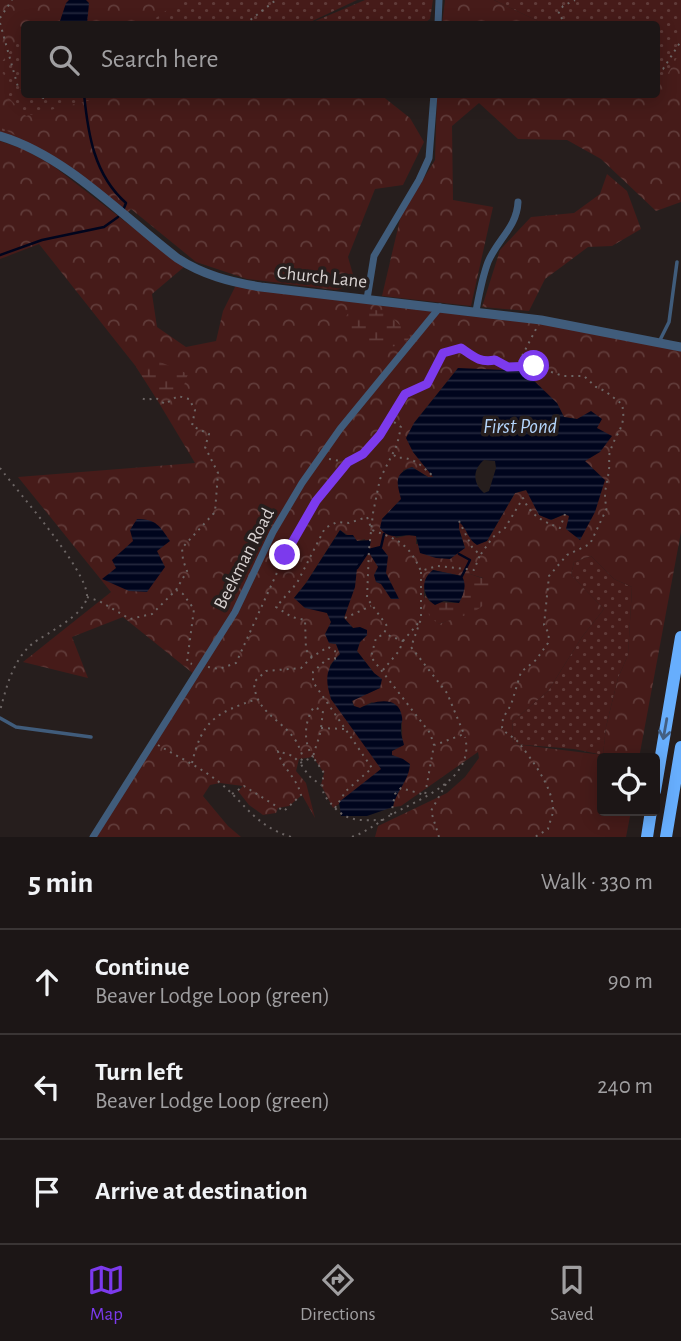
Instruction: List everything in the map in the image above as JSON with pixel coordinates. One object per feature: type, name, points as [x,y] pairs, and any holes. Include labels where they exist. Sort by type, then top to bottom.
[{"type":"highway","points":[[660,761],[681,637]]},
{"type":"highway","points":[[666,837],[681,747]]},
{"type":"highway","points":[[647,837],[650,816]]},
{"type":"street","points":[[438,21],[439,0]]},
{"type":"street","points":[[367,299],[374,256],[429,158],[434,98]]},
{"type":"street","name":"Church Lane","points":[[0,136],[30,147],[54,161],[170,253],[198,270],[237,283],[541,320],[681,346]]},
{"type":"street","points":[[476,311],[489,260],[513,223],[518,202]]},
{"type":"street","name":"Beekman Road","points":[[93,837],[235,612],[272,532],[302,483],[340,429],[440,307]]},
{"type":"lane","points":[[659,342],[670,322],[677,262]]},
{"type":"lane","points":[[0,719],[16,727],[91,737]]},
{"type":"path","points":[[0,18],[12,0]]},
{"type":"path","points":[[249,21],[276,0]]},
{"type":"path","points":[[564,21],[558,14],[563,6],[576,0]]},
{"type":"path","points":[[0,23],[18,87],[21,88]]},
{"type":"path","points":[[660,69],[663,69],[681,41]]},
{"type":"path","points":[[519,362],[541,320]]},
{"type":"path","points":[[176,590],[183,594],[194,609],[187,663],[219,669],[236,663],[285,555],[316,501],[348,462],[363,454],[391,419],[405,394],[427,384],[443,353],[461,348],[485,362],[495,360],[508,367],[534,366],[563,376],[584,376],[622,404],[625,417],[622,430],[609,454],[610,467],[604,499],[607,508],[590,544],[567,555],[549,576],[544,625],[549,634],[548,643],[536,660],[521,673],[511,705],[503,718],[502,728],[517,740],[533,760],[554,810],[548,829],[535,837]]},
{"type":"path","points":[[87,597],[99,601],[130,620],[152,614],[176,590],[187,571],[182,548],[215,512],[218,473],[205,447],[209,434],[192,426],[195,410],[189,399],[178,396],[165,404],[156,398],[146,400],[139,397]]},
{"type":"path","points":[[391,419],[401,428],[393,454],[380,479],[373,513],[367,598],[387,626],[384,634],[376,638],[371,657],[430,733],[434,745],[425,795]]},
{"type":"path","points":[[393,454],[397,458],[405,457],[419,464],[434,477]]},
{"type":"path","points":[[326,459],[348,462]]},
{"type":"path","points":[[0,468],[58,542],[84,583],[87,597],[83,606],[19,657],[0,711]]},
{"type":"path","points":[[421,571],[436,566],[474,570],[480,555],[493,537],[505,528],[523,498],[528,510],[541,521],[560,528],[565,514]]},
{"type":"path","points":[[312,657],[306,650],[305,620],[292,617],[276,607],[296,583],[325,528],[337,522],[349,523],[367,517],[372,530],[400,541],[410,551],[421,571],[421,619],[411,647],[447,693],[468,748],[455,774],[440,789],[425,795],[368,831],[352,837]]},
{"type":"path","points":[[459,521],[472,547],[480,555]]},
{"type":"path","points":[[345,618],[372,605]]},
{"type":"path","points":[[382,671],[421,619]]},
{"type":"path","points":[[384,634],[403,641]]},
{"type":"path","points":[[300,763],[303,757],[296,741],[257,699],[254,682],[266,671],[301,668],[328,647],[335,651],[335,659],[327,659],[313,672],[313,682],[372,768],[346,791],[335,808]]},
{"type":"path","points":[[191,764],[199,736],[209,723],[236,706],[257,699]]},
{"type":"path","points":[[300,763],[313,757],[323,711],[327,706]]},
{"type":"path","points":[[323,711],[314,707],[308,715],[306,741],[324,773],[321,785],[325,799],[341,816],[350,819],[384,820]]},
{"type":"path","points":[[321,728],[345,729]]},
{"type":"path","points":[[434,745],[464,734]]},
{"type":"path","points":[[153,742],[220,783],[253,817],[272,830],[291,837]]},
{"type":"path","points":[[232,794],[244,786],[284,811],[301,795],[298,783],[279,758],[278,751],[293,756],[309,776],[321,785]]},
{"type":"path","points":[[439,837],[431,811],[447,782]]},
{"type":"path","points":[[391,815],[395,794],[401,788],[425,795]]},
{"type":"green space","points":[[0,0],[357,0],[312,21],[21,21],[21,98],[226,98],[127,213],[81,175],[0,132]]},
{"type":"green space","points":[[0,0],[69,0],[60,21],[21,21],[21,38],[1,63],[9,98],[26,116],[99,98],[385,98],[410,118],[424,142],[403,185],[375,189],[348,257],[356,285],[336,290],[247,279],[196,262],[131,209],[127,213],[33,145],[0,127]]},
{"type":"green space","points":[[86,0],[181,0],[150,21],[87,21],[89,4]]},
{"type":"green space","points":[[365,0],[433,0],[430,19],[427,21],[315,21]]},
{"type":"green space","points":[[445,0],[494,0],[538,21],[442,21]]},
{"type":"green space","points":[[494,0],[681,0],[681,73],[660,80],[660,21],[538,21]]},
{"type":"green space","points":[[681,51],[681,202],[656,211],[601,159],[567,140],[518,139],[479,103],[452,126],[453,200],[493,207],[471,306],[382,296],[401,215],[435,160],[437,98],[660,98],[660,79],[664,80]]},
{"type":"green space","points":[[0,141],[23,149],[52,165],[184,267],[152,294],[157,327],[186,347],[216,341],[223,311],[237,283],[440,307],[681,347],[681,532],[640,753],[603,753],[606,727],[618,678],[628,655],[632,587],[614,579],[591,556],[574,562],[571,575],[604,609],[582,637],[548,691],[512,722],[514,744],[597,754],[597,816],[630,816],[626,837],[375,837],[378,826],[447,793],[465,777],[479,758],[478,752],[401,806],[387,808],[393,807],[395,794],[401,788],[403,759],[392,756],[392,751],[403,745],[401,717],[398,708],[399,713],[394,716],[378,716],[381,729],[394,729],[398,736],[393,742],[394,730],[381,731],[376,728],[375,720],[378,715],[394,715],[372,702],[360,708],[354,706],[352,700],[380,688],[374,673],[357,651],[360,642],[367,635],[353,628],[344,618],[357,568],[369,550],[365,539],[357,541],[340,530],[294,598],[327,613],[331,622],[329,643],[336,644],[340,654],[330,665],[331,699],[388,768],[386,748],[391,745],[387,749],[390,769],[333,808],[321,785],[324,773],[313,757],[299,759],[296,771],[306,783],[315,818],[302,795],[289,806],[278,808],[276,813],[263,815],[249,805],[238,791],[243,786],[220,783],[210,785],[203,796],[241,837],[93,837],[195,675],[123,617],[72,637],[88,678],[23,662],[111,592],[18,477],[195,463],[141,373],[39,244],[0,259]],"holes":[[[458,368],[557,403],[564,417],[577,419],[600,451],[585,461],[569,516],[565,514],[551,520],[527,490],[515,493],[487,541],[473,542],[465,526],[459,521],[465,548],[416,544],[416,536],[396,538],[382,519],[402,499],[403,470],[412,467],[428,477],[434,477],[413,452],[414,423]],[[433,570],[462,576],[468,570],[470,574],[483,578],[459,616],[439,624],[424,598],[425,585]]]},
{"type":"green space","points":[[607,174],[627,191],[641,229],[612,246],[588,247],[545,279],[529,311],[482,307],[500,250],[531,217],[574,213],[600,194]]},
{"type":"green space","points":[[362,308],[387,312],[411,337],[403,343],[388,347],[372,343],[350,328],[343,331],[340,327],[348,313]]},
{"type":"green space","points":[[158,361],[188,374],[183,388],[156,398],[136,367]]},
{"type":"green space","points":[[591,556],[614,579],[632,587],[628,655],[618,678],[606,727],[603,753],[514,744],[512,722],[548,691],[582,637],[604,609],[571,575],[574,562]]},
{"type":"green space","points":[[468,569],[470,574],[493,582],[488,600],[467,615],[439,624],[428,612],[425,595],[430,602],[459,603],[464,590],[462,576]]},
{"type":"water","points":[[69,0],[86,0],[89,3],[87,21],[60,21]]},
{"type":"water","name":"First Pond","points":[[458,368],[524,371],[557,403],[564,417],[577,419],[591,411],[602,419],[597,428],[612,436],[600,452],[585,461],[605,480],[595,512],[580,540],[566,529],[569,516],[565,514],[551,520],[539,515],[526,490],[515,493],[487,541],[477,545],[459,522],[465,548],[450,559],[420,553],[416,536],[388,535],[380,528],[382,519],[401,499],[399,476],[412,467],[428,477],[433,477],[413,452],[406,438],[414,423]],"holes":[[[484,460],[495,461],[496,468],[489,491],[484,493],[477,485],[476,472]]]},
{"type":"water","points":[[137,519],[157,524],[170,541],[157,551],[165,567],[147,592],[129,591],[102,579],[116,568],[112,560],[133,541],[130,530]]},
{"type":"water","points":[[340,530],[346,535],[353,535],[357,541],[371,540],[369,550],[381,547],[388,556],[386,573],[399,599],[391,599],[381,584],[376,582],[374,575],[378,567],[368,551],[357,568],[355,587],[344,618],[353,628],[367,630],[367,635],[360,642],[357,651],[382,679],[380,688],[352,701],[354,706],[360,708],[385,701],[396,705],[402,717],[404,745],[392,751],[392,755],[410,764],[393,807],[367,816],[341,816],[339,802],[381,769],[331,699],[328,686],[329,669],[340,654],[336,644],[329,643],[325,634],[331,622],[327,613],[305,608],[294,598]]},
{"type":"water","points":[[433,570],[462,576],[464,589],[459,603],[444,601],[435,605],[427,597],[424,583]]},
{"type":"waterway","points":[[85,98],[94,153],[106,180],[126,203],[124,208]]},
{"type":"waterway","points":[[0,255],[42,240],[104,227],[118,217]]},
{"type":"waterway","points":[[357,568],[369,550],[381,547],[384,534]]},
{"type":"waterway","points":[[459,554],[470,560],[462,576]]},
{"type":"route","points":[[285,555],[316,501],[348,462],[363,454],[380,435],[405,394],[427,384],[443,353],[461,348],[485,362],[495,360],[508,367],[534,366]]}]
